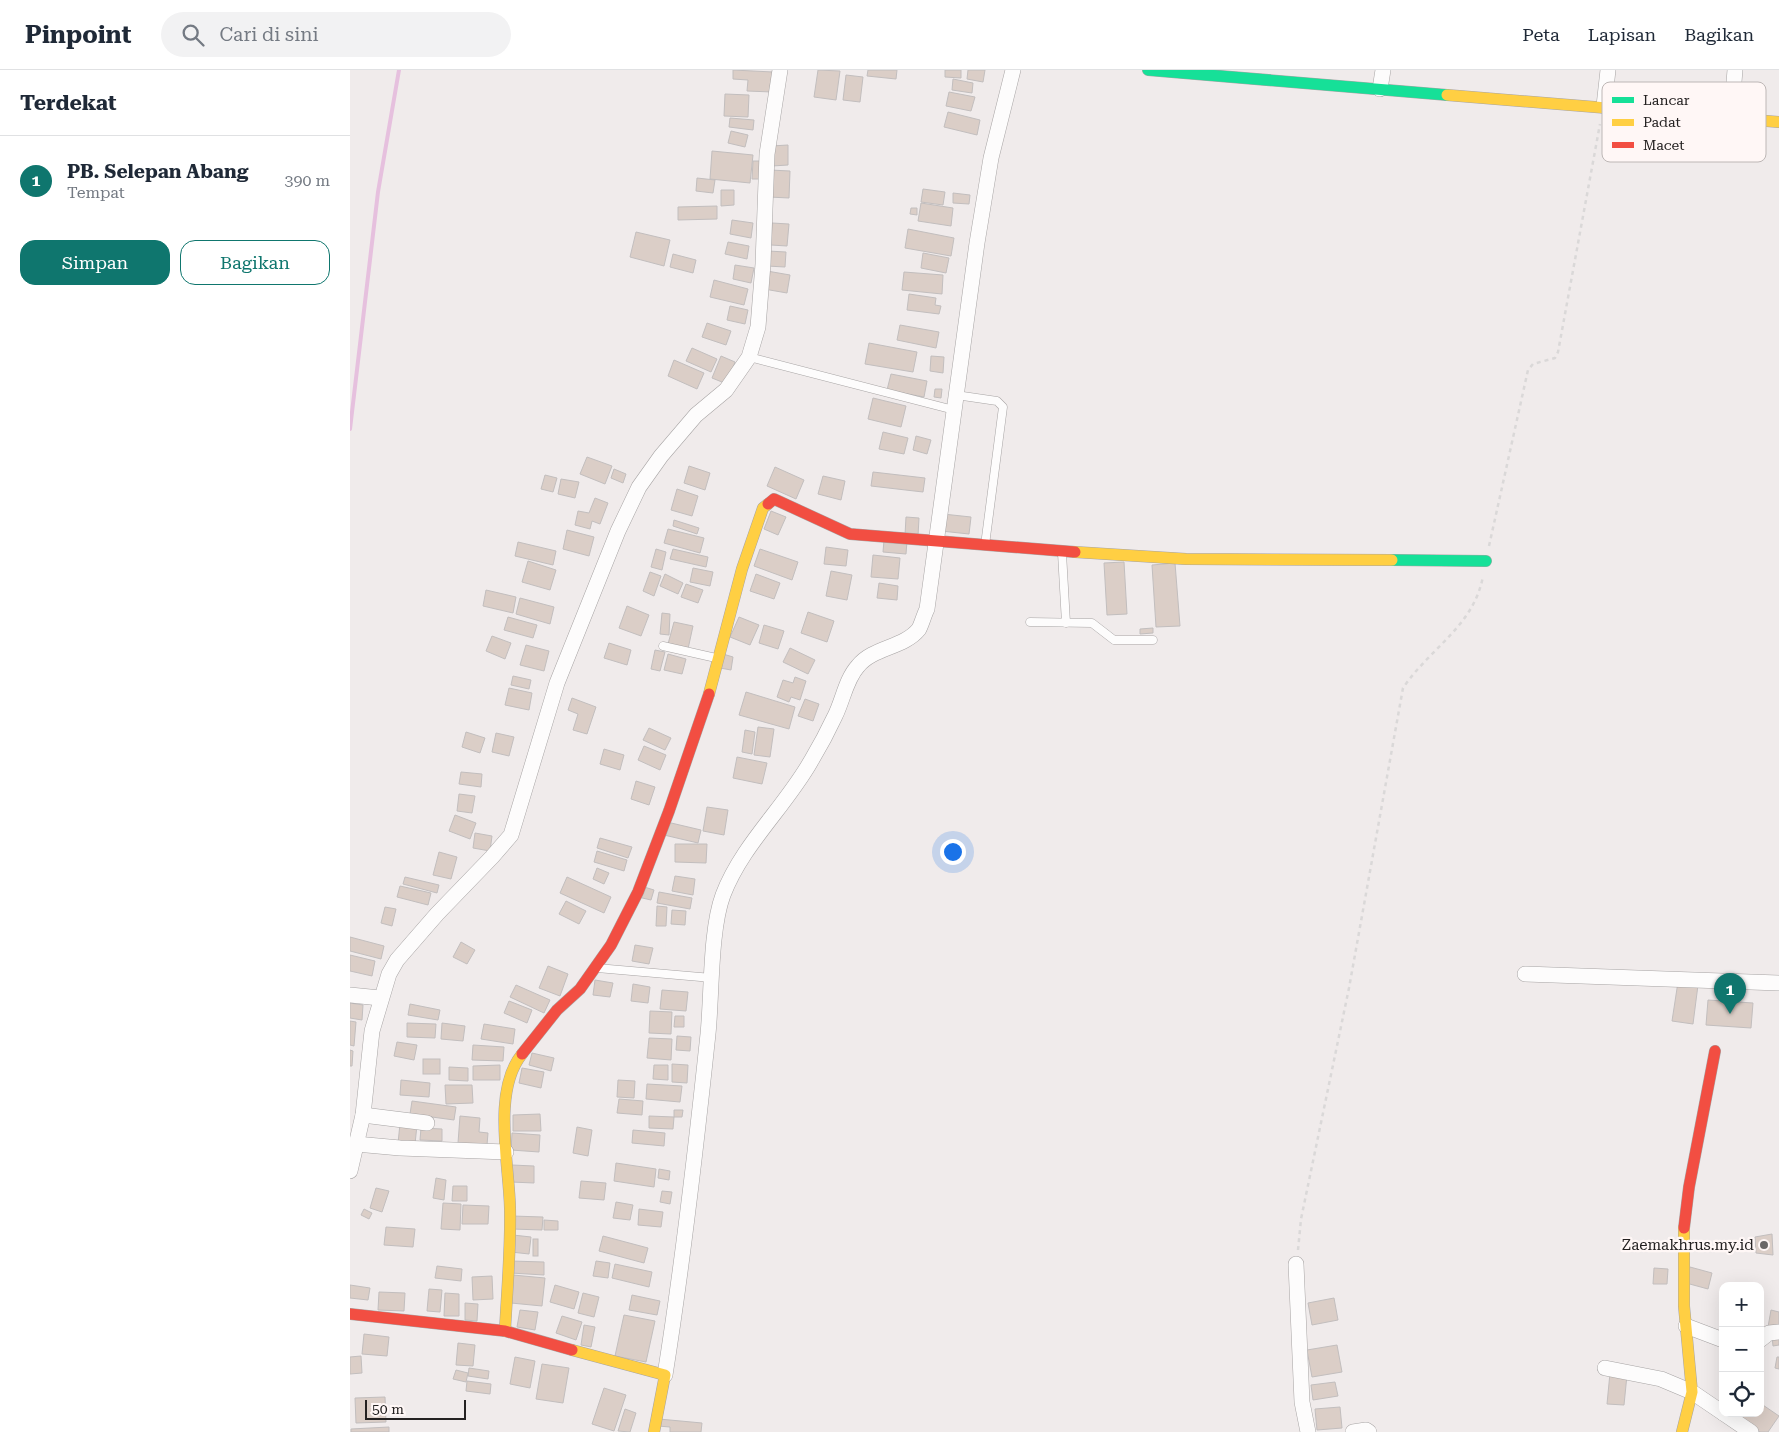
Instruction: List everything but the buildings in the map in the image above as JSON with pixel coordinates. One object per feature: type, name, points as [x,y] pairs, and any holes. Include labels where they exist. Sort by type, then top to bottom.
[{"type":"street","points":[[350,1172],[362,1115],[372,1031],[380,998],[389,974],[397,960],[511,835],[557,683],[618,531],[639,487],[661,456],[696,415],[726,390],[749,357],[758,328],[763,264],[767,154],[780,70]]},
{"type":"street","points":[[654,1432],[683,1263],[717,922],[723,896],[740,862],[797,785],[836,716],[852,672],[859,664],[876,652],[901,642],[918,629],[927,609],[956,395],[992,158],[1013,70]]},
{"type":"street","points":[[1148,70],[1602,106]]},
{"type":"street","points":[[1380,89],[1383,70]]},
{"type":"street","points":[[1766,121],[1779,122]]},
{"type":"street","points":[[505,1331],[510,1209],[506,1152],[506,1098],[514,1064],[557,1010],[580,989],[611,945],[638,892],[669,811],[711,687],[748,552],[763,508],[774,499],[850,534],[936,540],[984,546],[1186,559],[1486,561]]},
{"type":"street","points":[[1525,974],[1779,983]]},
{"type":"street","points":[[350,995],[380,998]]},
{"type":"street","points":[[1682,1432],[1692,1392],[1682,1271],[1685,1223],[1689,1187],[1716,1051]]},
{"type":"street","points":[[362,1115],[426,1123]]},
{"type":"street","points":[[356,1144],[400,1148],[506,1152]]},
{"type":"street","points":[[1296,1264],[1302,1402],[1308,1432]]},
{"type":"street","points":[[350,1314],[505,1331],[665,1375]]},
{"type":"street","points":[[1686,1326],[1719,1338]]},
{"type":"street","points":[[1764,1337],[1779,1332]]},
{"type":"street","points":[[1605,1368],[1661,1379],[1692,1392],[1719,1410]]},
{"type":"street","points":[[1729,1417],[1752,1432]]},
{"type":"street","points":[[1353,1432],[1366,1430],[1369,1432]]},
{"type":"lane","points":[[749,357],[954,410]]},
{"type":"lane","points":[[956,395],[997,401],[1004,407],[984,546]]},
{"type":"lane","points":[[1062,552],[1066,623]]},
{"type":"lane","points":[[1030,622],[1092,623],[1114,640],[1153,640]]},
{"type":"lane","points":[[663,646],[718,659]]},
{"type":"lane","points":[[594,968],[712,978]]},
{"type":"path","points":[[1296,1264],[1301,1219],[1349,988],[1403,688],[1432,653],[1453,634],[1470,612],[1480,589],[1528,370],[1533,364],[1555,358],[1558,352],[1602,117]]},
{"type":"waterway","points":[[350,429],[378,192],[399,70]]},
{"type":"traffic: fast","points":[[1148,70],[1447,95]]},
{"type":"traffic: fast","points":[[1392,560],[1486,561]]},
{"type":"traffic: slow","points":[[1447,95],[1602,108]]},
{"type":"traffic: slow","points":[[1766,121],[1779,122]]},
{"type":"traffic: slow","points":[[709,694],[742,569],[763,508],[768,504]]},
{"type":"traffic: slow","points":[[1075,552],[1186,559],[1392,560]]},
{"type":"traffic: slow","points":[[505,1331],[510,1223],[504,1128],[505,1107],[507,1087],[513,1069],[522,1054]]},
{"type":"traffic: slow","points":[[1682,1432],[1692,1392],[1684,1306],[1684,1228]]},
{"type":"traffic: slow","points":[[572,1350],[665,1375],[654,1432]]},
{"type":"traffic: jam","points":[[768,504],[774,499],[850,534],[1075,552]]},
{"type":"traffic: jam","points":[[522,1054],[557,1010],[580,989],[611,945],[638,892],[669,811],[709,694]]},
{"type":"traffic: jam","points":[[1684,1228],[1689,1187],[1715,1051]]},
{"type":"traffic: jam","points":[[350,1314],[505,1331],[572,1350]]},
{"type":"place","name":"PB. Selepan Abang","points":[[1730,1014]]},
{"type":"place","name":"Zaemakhrus.my.id","points":[[1764,1245]]}]
